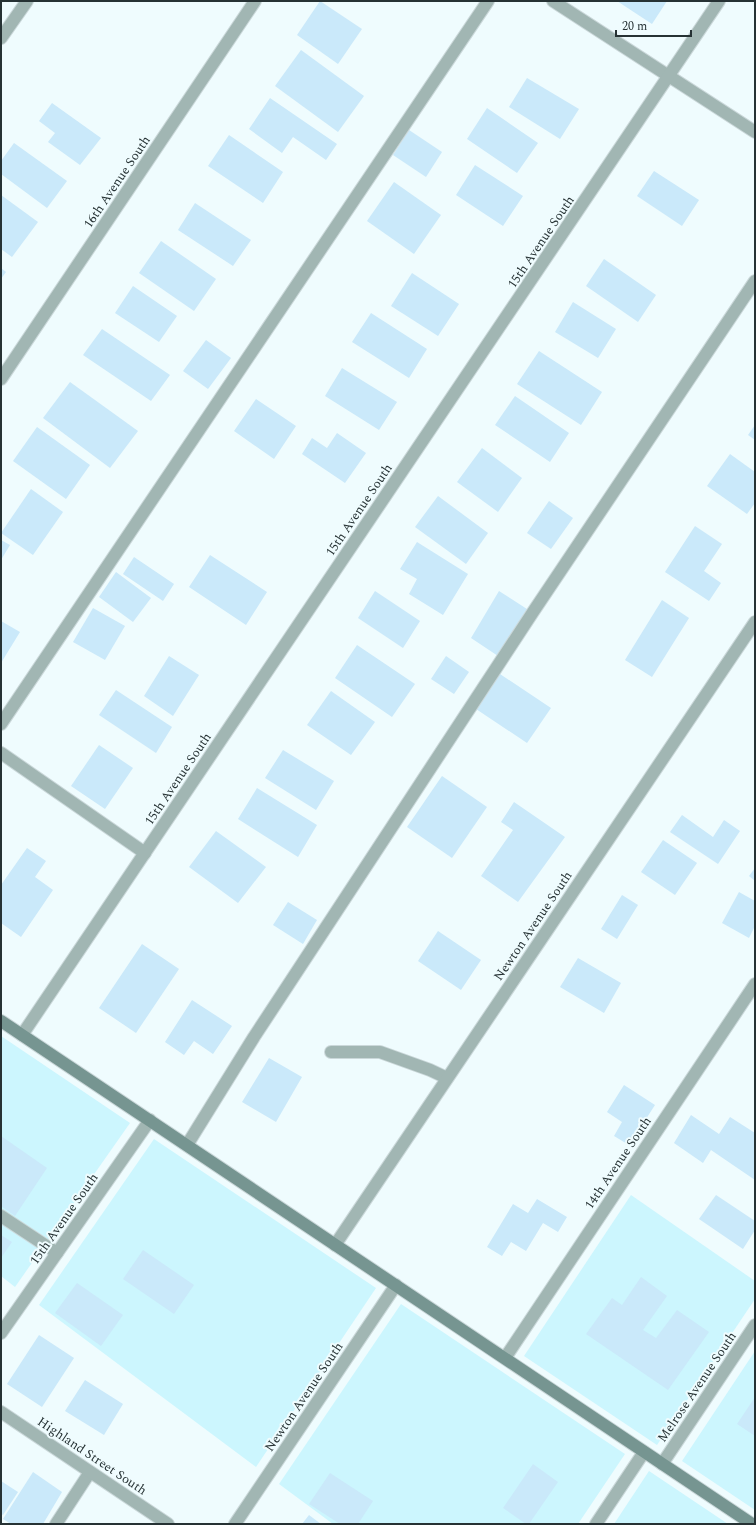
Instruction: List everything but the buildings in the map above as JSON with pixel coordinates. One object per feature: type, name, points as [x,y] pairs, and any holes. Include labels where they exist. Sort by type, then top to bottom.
[{"type":"main road","points":[[1,1021],[752,1524]]},
{"type":"street","points":[[1,38],[27,1]]},
{"type":"street","name":"16th Avenue South","points":[[1,379],[255,1]]},
{"type":"street","points":[[1,724],[488,1]]},
{"type":"street","points":[[553,1],[755,132]]},
{"type":"street","name":"15th Avenue South","points":[[22,1035],[719,1]]},
{"type":"street","points":[[187,1145],[254,1036],[529,619],[755,281]]},
{"type":"street","name":"Newton Avenue South","points":[[335,1245],[755,622]]},
{"type":"street","points":[[1,753],[145,853]]},
{"type":"street","name":"14th Avenue South","points":[[505,1358],[755,984]]},
{"type":"street","points":[[331,1052],[380,1052],[430,1070],[447,1078]]},
{"type":"street","name":"15th Avenue South","points":[[1,1333],[150,1120]]},
{"type":"street","points":[[1,1216],[57,1254]]},
{"type":"street","name":"Newton Avenue South","points":[[234,1524],[396,1285]]},
{"type":"street","name":"Melrose Avenue South","points":[[662,1464],[755,1325]]},
{"type":"street","name":"Highland Street South","points":[[1,1412],[168,1524]]},
{"type":"street","points":[[596,1524],[644,1452]]},
{"type":"street","points":[[56,1524],[90,1472]]},
{"type":"shaded area","points":[[1,1036],[130,1123],[15,1287],[1,1276]]},
{"type":"shaded area","points":[[154,1139],[376,1288],[256,1467],[39,1305]]},
{"type":"shaded area","points":[[631,1195],[755,1281],[755,1299],[657,1445],[524,1356]]},
{"type":"shaded area","points":[[401,1304],[625,1454],[578,1524],[333,1524],[279,1484]]},
{"type":"shaded area","points":[[755,1351],[755,1510],[682,1461]]},
{"type":"shaded area","points":[[649,1471],[728,1524],[614,1524]]}]
